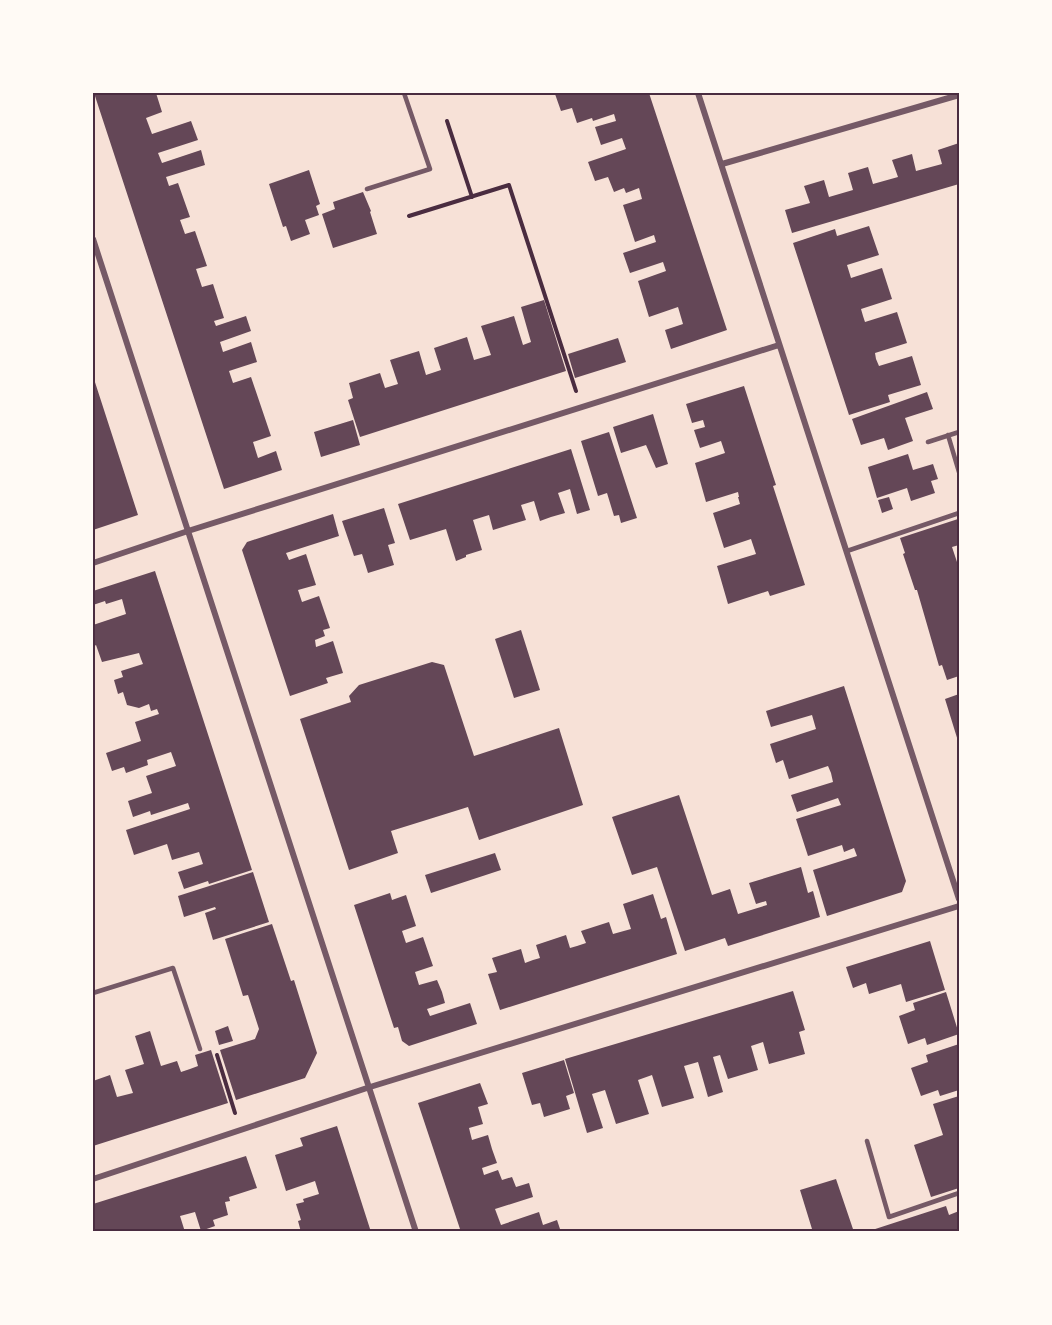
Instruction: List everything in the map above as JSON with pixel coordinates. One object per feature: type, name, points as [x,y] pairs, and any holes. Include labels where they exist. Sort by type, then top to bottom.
[{"type":"street","points":[[698,93],[959,899]]},
{"type":"street","points":[[722,164],[959,95]]},
{"type":"street","points":[[93,239],[416,1232]]},
{"type":"street","points":[[93,563],[779,345]]},
{"type":"street","points":[[93,1179],[370,1087],[959,906]]},
{"type":"lane","points":[[367,189],[430,169],[404,93]]},
{"type":"lane","points":[[928,442],[959,432]]},
{"type":"lane","points":[[948,435],[959,472]]},
{"type":"lane","points":[[847,551],[959,513]]},
{"type":"lane","points":[[93,993],[173,968],[199,1046]]},
{"type":"lane","points":[[867,1141],[889,1217],[959,1193]]},
{"type":"path","points":[[447,121],[472,197]]},
{"type":"path","points":[[409,216],[509,185],[582,407]]},
{"type":"path","points":[[199,1046],[212,1039],[241,1130]]},
{"type":"building","points":[[94,93],[156,93],[162,112],[146,118],[152,134],[191,121],[198,140],[158,153],[162,163],[201,150],[205,165],[166,177],[169,186],[178,183],[190,217],[180,220],[185,234],[195,231],[207,266],[196,269],[202,287],[213,284],[224,318],[214,321],[216,326],[246,316],[251,331],[220,342],[223,352],[251,342],[257,362],[229,371],[233,383],[251,377],[271,436],[253,442],[258,458],[276,451],[282,470],[224,489]]},
{"type":"building","points":[[649,93],[727,330],[671,349],[665,330],[683,324],[678,307],[649,317],[638,281],[666,271],[663,262],[630,273],[623,253],[656,242],[654,235],[635,242],[623,205],[642,199],[639,188],[626,193],[624,188],[614,192],[608,177],[595,181],[588,162],[626,149],[622,138],[601,145],[595,127],[616,121],[614,114],[593,121],[592,118],[577,123],[572,108],[561,111],[555,94]]},
{"type":"building","points":[[959,143],[959,184],[792,233],[785,210],[810,203],[804,186],[824,180],[829,197],[853,190],[848,173],[868,167],[873,184],[898,177],[892,160],[912,154],[916,171],[942,164],[938,150]]},
{"type":"building","points":[[309,170],[320,204],[316,206],[319,215],[305,220],[310,234],[291,241],[286,226],[283,227],[269,184]]},
{"type":"building","points":[[363,192],[377,234],[333,248],[322,214],[335,209],[333,202]]},
{"type":"building","points":[[869,226],[879,255],[847,265],[851,278],[882,268],[892,299],[861,309],[863,316],[865,322],[897,312],[907,343],[875,353],[876,359],[879,366],[912,356],[921,385],[888,395],[890,402],[849,415],[793,243],[835,229],[837,236]]},
{"type":"building","points":[[544,300],[566,371],[360,437],[348,400],[353,398],[349,383],[380,373],[385,388],[398,384],[390,360],[419,351],[426,375],[441,370],[434,348],[467,337],[474,360],[491,355],[481,326],[514,316],[523,345],[531,342],[521,307]]},
{"type":"building","points":[[618,338],[626,362],[575,378],[568,354]]},
{"type":"building","points":[[93,376],[138,515],[93,530]]},
{"type":"building","points":[[744,386],[805,585],[770,596],[768,591],[728,604],[717,566],[756,554],[751,539],[724,548],[713,513],[740,504],[738,492],[706,502],[695,463],[725,453],[721,441],[700,448],[694,430],[705,427],[703,420],[692,423],[686,404]]},
{"type":"building","points":[[927,392],[933,409],[905,418],[913,441],[888,450],[884,438],[861,445],[852,419]]},
{"type":"building","points":[[653,414],[668,464],[656,468],[646,445],[621,453],[613,427]]},
{"type":"building","points":[[353,420],[360,445],[321,457],[314,432]]},
{"type":"building","points":[[609,432],[637,518],[621,523],[619,515],[614,516],[607,493],[598,496],[581,441]]},
{"type":"building","points":[[571,449],[590,510],[577,514],[570,489],[558,493],[565,513],[540,521],[534,501],[521,505],[526,520],[493,530],[489,515],[473,520],[482,550],[456,561],[446,529],[410,540],[398,504]]},
{"type":"building","points":[[908,454],[913,470],[933,464],[938,479],[931,481],[935,493],[911,501],[907,488],[877,498],[868,467]]},
{"type":"building","points":[[889,497],[893,509],[882,513],[878,500]]},
{"type":"building","points":[[384,508],[395,543],[388,545],[394,565],[368,573],[362,554],[354,556],[342,521]]},
{"type":"building","points":[[333,514],[339,536],[286,553],[289,560],[306,554],[316,585],[298,590],[302,602],[319,596],[330,628],[323,630],[325,636],[315,640],[316,647],[333,641],[343,673],[326,678],[328,683],[290,696],[242,550],[247,542]]},
{"type":"building","points":[[958,519],[959,545],[952,547],[959,568],[959,676],[947,680],[942,665],[939,666],[900,538]]},
{"type":"building","points":[[155,571],[252,870],[209,884],[208,881],[184,889],[178,872],[203,864],[199,852],[172,860],[167,844],[134,855],[126,830],[190,809],[188,803],[151,815],[150,811],[133,817],[128,801],[152,793],[146,776],[176,766],[171,752],[147,760],[148,765],[126,773],[124,767],[112,771],[106,753],[141,741],[135,722],[159,714],[157,709],[151,711],[149,704],[139,708],[127,705],[123,692],[118,694],[114,680],[123,677],[121,671],[143,664],[139,653],[102,662],[96,645],[93,647],[93,625],[126,614],[122,599],[93,605],[93,591]]},
{"type":"building","points":[[521,630],[540,690],[514,698],[495,639]]},
{"type":"building","points":[[432,662],[444,665],[474,756],[559,728],[583,805],[479,840],[468,807],[391,831],[398,853],[349,870],[300,719],[351,702],[349,696],[359,685]]},
{"type":"building","points":[[844,686],[906,881],[902,892],[827,916],[813,870],[857,856],[854,848],[844,852],[842,845],[808,856],[796,819],[841,805],[838,798],[797,812],[791,795],[833,782],[831,773],[828,766],[789,779],[783,760],[776,763],[770,744],[816,729],[812,715],[771,727],[766,711]]},
{"type":"building","points":[[959,694],[959,741],[958,741],[945,699]]},
{"type":"building","points":[[679,795],[712,895],[730,889],[738,914],[767,905],[766,901],[756,904],[749,883],[801,867],[808,893],[813,891],[820,917],[728,946],[725,938],[685,951],[657,867],[632,875],[612,817]]},
{"type":"building","points":[[495,853],[501,870],[431,893],[425,875]]},
{"type":"building","points":[[253,872],[269,922],[213,940],[205,913],[216,909],[215,907],[184,917],[178,896]]},
{"type":"building","points":[[390,893],[392,900],[406,895],[416,926],[402,931],[406,943],[423,937],[433,966],[415,972],[419,985],[437,980],[442,992],[445,1003],[427,1009],[430,1016],[470,1003],[477,1024],[409,1046],[402,1041],[398,1027],[394,1028],[354,905]]},
{"type":"building","points":[[653,894],[661,919],[666,917],[677,954],[500,1010],[488,974],[497,972],[492,958],[521,949],[525,963],[540,958],[536,945],[566,935],[570,948],[586,943],[581,931],[609,922],[613,934],[631,929],[623,904]]},
{"type":"building","points":[[272,924],[291,981],[294,980],[317,1053],[305,1078],[236,1100],[220,1050],[255,1039],[259,1029],[248,995],[243,996],[225,939]]},
{"type":"building","points":[[930,941],[945,990],[906,1002],[901,984],[869,994],[866,983],[853,988],[846,967]]},
{"type":"building","points":[[793,991],[805,1030],[799,1032],[805,1054],[769,1064],[763,1042],[751,1046],[758,1070],[728,1079],[720,1055],[713,1057],[723,1092],[708,1097],[698,1062],[684,1066],[694,1098],[662,1107],[652,1075],[638,1080],[649,1114],[616,1124],[605,1090],[592,1094],[603,1128],[587,1133],[565,1059]]},
{"type":"building","points":[[946,992],[959,1034],[927,1045],[925,1038],[908,1044],[899,1016],[915,1010],[913,1003]]},
{"type":"building","points":[[228,1026],[233,1041],[219,1045],[215,1031]]},
{"type":"building","points":[[150,1031],[161,1066],[177,1061],[181,1072],[198,1066],[195,1055],[211,1050],[228,1103],[93,1146],[93,1081],[110,1075],[117,1097],[133,1093],[125,1070],[144,1064],[135,1036]]},
{"type":"building","points":[[959,1044],[959,1090],[940,1096],[938,1090],[921,1096],[911,1068],[928,1062],[926,1055]]},
{"type":"building","points":[[564,1060],[574,1093],[566,1096],[570,1109],[544,1117],[540,1103],[532,1105],[522,1073]]},
{"type":"building","points":[[480,1083],[488,1104],[478,1107],[483,1124],[469,1128],[472,1140],[488,1135],[497,1163],[482,1168],[484,1175],[498,1170],[502,1180],[512,1177],[516,1187],[529,1183],[533,1197],[495,1209],[501,1225],[539,1212],[543,1225],[557,1220],[561,1232],[461,1232],[418,1103]]},
{"type":"building","points":[[959,1096],[959,1188],[931,1197],[914,1145],[943,1135],[933,1104]]},
{"type":"building","points":[[337,1126],[371,1232],[331,1232],[331,1230],[301,1232],[298,1221],[301,1220],[296,1204],[319,1194],[315,1181],[286,1191],[275,1155],[303,1146],[300,1138]]},
{"type":"building","points":[[246,1156],[257,1188],[229,1197],[230,1201],[225,1202],[228,1215],[213,1220],[215,1226],[201,1231],[195,1212],[180,1216],[185,1232],[93,1232],[93,1204]]},
{"type":"building","points":[[836,1179],[854,1232],[805,1232],[812,1229],[800,1190]]},
{"type":"building","points":[[946,1206],[949,1215],[959,1211],[959,1232],[866,1232]]}]
